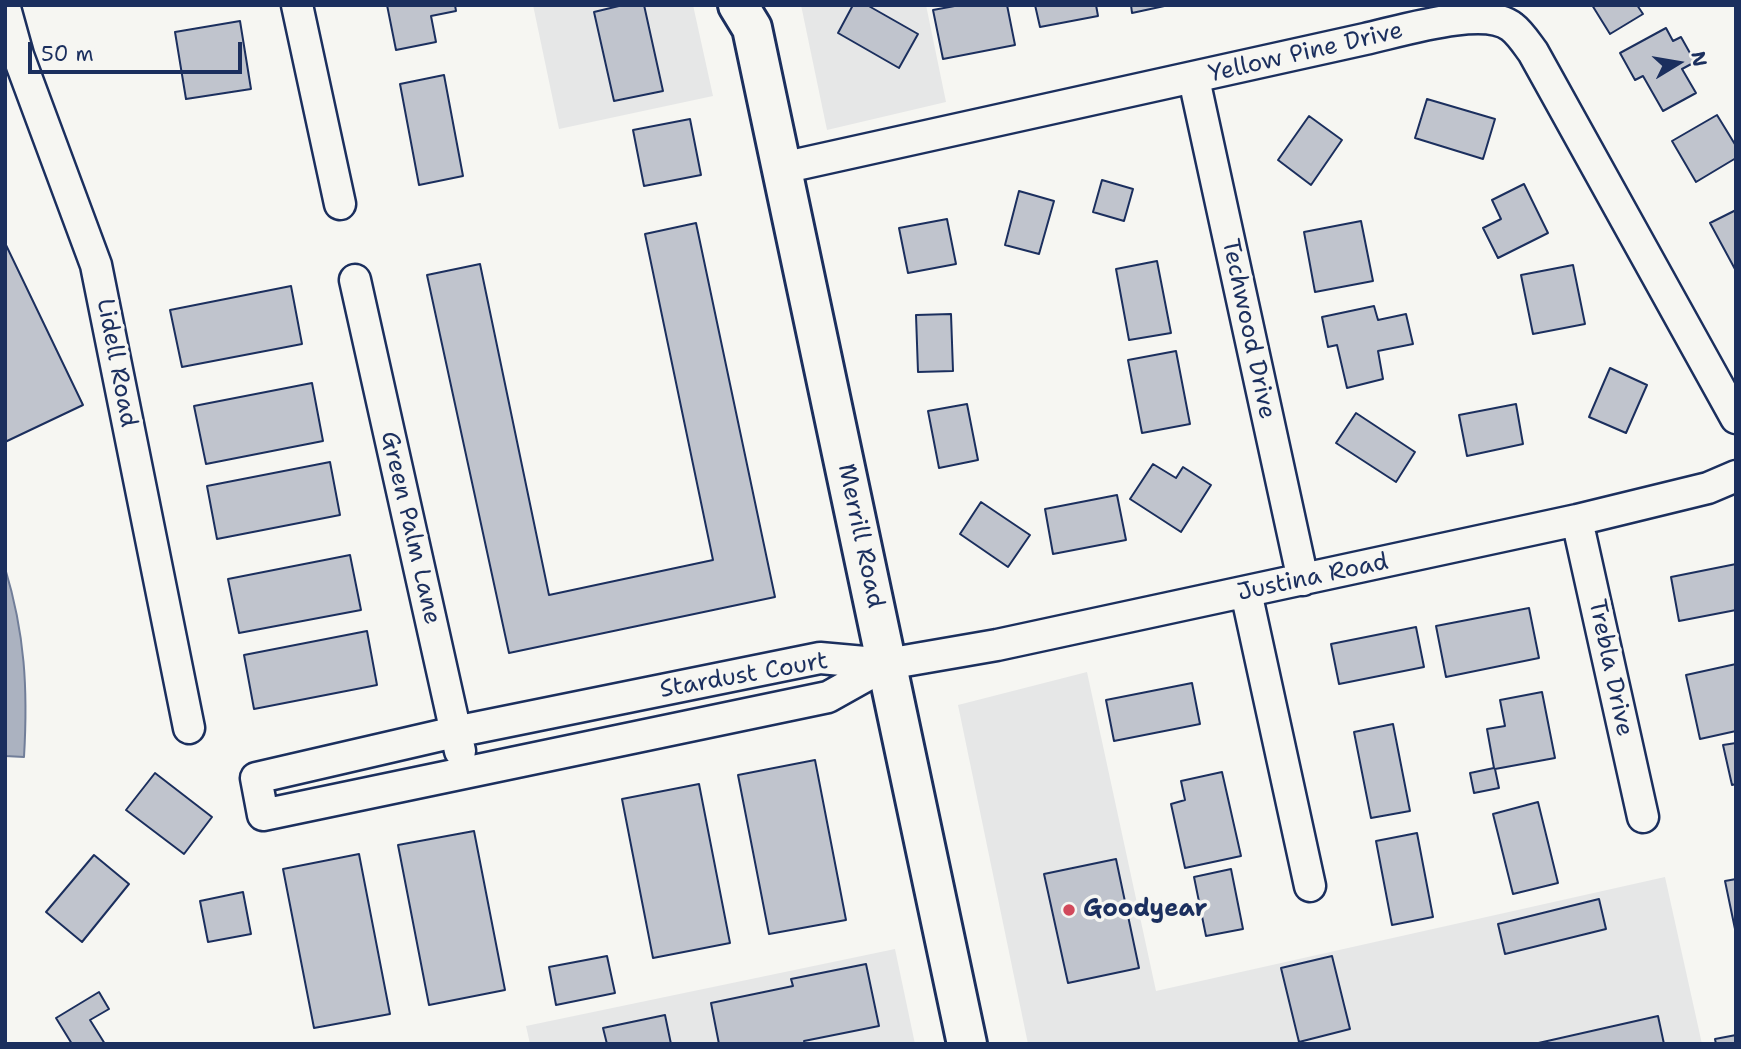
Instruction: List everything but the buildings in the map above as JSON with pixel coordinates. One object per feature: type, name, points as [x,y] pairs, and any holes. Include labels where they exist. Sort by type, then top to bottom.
[{"type":"main road","name":"Merrill Road","points":[[750,13],[967,1044]]},
{"type":"street","points":[[297,5],[340,204]]},
{"type":"street","name":"Yellow Pine Drive","points":[[782,168],[1456,19],[1485,18],[1511,25],[1533,52],[1736,418]]},
{"type":"street","name":"Lidell Road","points":[[8,27],[96,265],[189,728]]},
{"type":"street","name":"Techwood Drive","points":[[1194,79],[1303,580]]},
{"type":"street","name":"Green Palm Lane","points":[[355,280],[465,775]]},
{"type":"street","name":"Justina Road","points":[[887,664],[1246,592],[1577,520],[1708,488],[1736,476]]},
{"type":"street","name":"Trebla Drive","points":[[1577,520],[1643,817]]},
{"type":"street","points":[[1246,592],[1310,886]]},
{"type":"street","name":"Stardust Court","points":[[820,658],[887,664],[828,697],[465,775],[263,815],[256,778],[455,732],[820,658]]},
{"type":"shaded area","points":[[533,5],[693,5],[713,96],[559,129]]},
{"type":"shaded area","points":[[801,5],[926,5],[946,102],[827,130]]},
{"type":"shaded area","points":[[5,568],[17,616],[24,662],[24,757],[5,756]]},
{"type":"shaded area","points":[[1087,672],[1156,991],[1665,877],[1702,1044],[1028,1044],[958,705]]},
{"type":"shaded area","points":[[895,949],[915,1044],[530,1044],[526,1026]]},
{"type":"place","name":"Goodyear","points":[[1069,910]]}]
